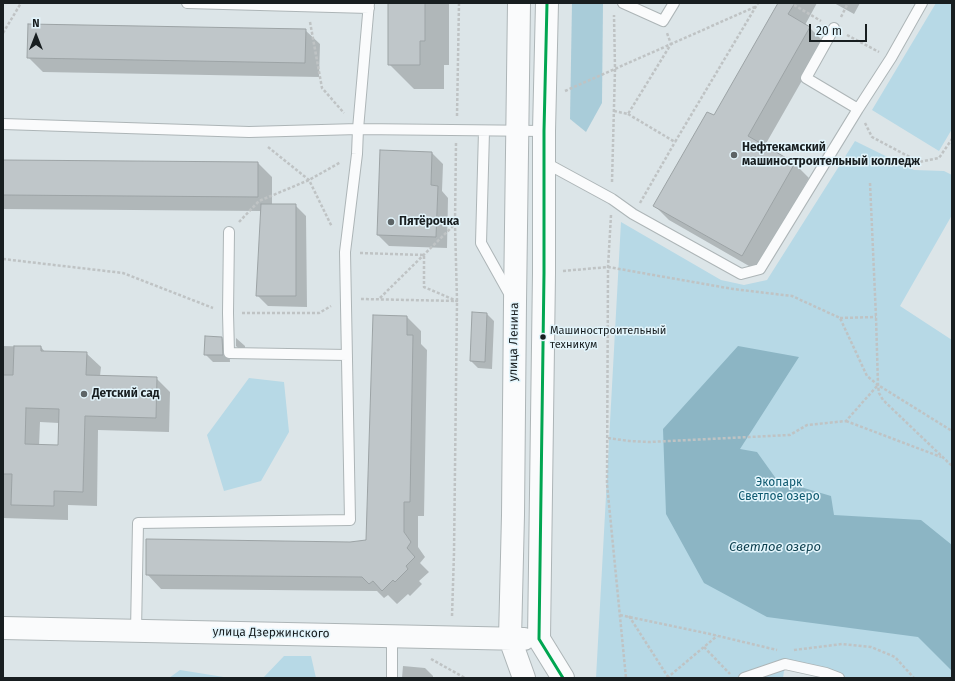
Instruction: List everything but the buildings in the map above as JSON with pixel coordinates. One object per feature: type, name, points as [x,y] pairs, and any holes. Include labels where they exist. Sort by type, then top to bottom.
[{"type":"main road","name":"улица Ленина","points":[[519,3],[514,302],[513,516],[510,639],[524,678]]},
{"type":"main road","points":[[547,3],[544,100],[544,273],[539,639],[563,678]]},
{"type":"main road","name":"улица Дзержинского","points":[[3,628],[539,639]]},
{"type":"lane","points":[[136,631],[138,523],[350,520],[345,252],[357,154],[368,5],[307,6],[187,3]]},
{"type":"lane","points":[[622,3],[663,21],[674,3]]},
{"type":"lane","points":[[544,162],[612,199],[633,214],[741,274],[760,269],[891,58],[922,3]]},
{"type":"lane","points":[[834,28],[806,78],[858,109]]},
{"type":"lane","points":[[3,124],[249,132],[358,129],[544,130]]},
{"type":"lane","points":[[484,130],[481,243],[514,302]]},
{"type":"lane","points":[[229,232],[229,353],[347,355]]},
{"type":"lane","points":[[392,635],[392,678]]},
{"type":"lane","points":[[744,678],[785,664],[826,673],[839,678]]},
{"type":"path","points":[[3,33],[21,3]]},
{"type":"path","points":[[453,637],[457,301],[455,224],[459,3]]},
{"type":"path","points":[[544,100],[615,70],[758,4]]},
{"type":"path","points":[[633,214],[758,4]]},
{"type":"path","points":[[307,6],[322,88],[358,129]]},
{"type":"path","points":[[614,10],[615,70],[612,199],[608,267],[608,484],[626,678]]},
{"type":"path","points":[[663,21],[671,44]]},
{"type":"path","points":[[628,114],[671,44]]},
{"type":"path","points":[[858,109],[872,137],[919,162],[939,158],[952,139]]},
{"type":"path","points":[[614,110],[628,114],[675,142]]},
{"type":"path","points":[[249,132],[309,180]]},
{"type":"path","points":[[229,232],[259,201],[309,180],[357,154]]},
{"type":"path","points":[[870,183],[879,393],[883,400],[952,466]]},
{"type":"path","points":[[380,298],[455,224]]},
{"type":"path","points":[[3,259],[123,273],[203,305],[228,313]]},
{"type":"path","points":[[544,273],[608,267],[733,289],[792,296],[840,318],[876,317]]},
{"type":"path","points":[[840,318],[866,376],[878,385],[952,430]]},
{"type":"path","points":[[846,420],[878,385]]},
{"type":"path","points":[[608,438],[649,442],[790,435],[807,425],[846,420],[942,457]]},
{"type":"path","points":[[620,615],[717,635],[780,651]]},
{"type":"path","points":[[629,616],[668,677],[717,635]]},
{"type":"path","points":[[788,650],[842,644],[871,647],[895,657],[914,678]]},
{"type":"path","points":[[704,647],[733,678]]},
{"type":"green space","points":[[936,3],[952,3],[952,129],[939,151],[872,110]]},
{"type":"green space","name":"Экопарк Светлое озеро","points":[[855,141],[914,170],[944,171],[952,175],[952,215],[900,306],[952,340],[952,678],[830,678],[785,664],[783,678],[596,678],[621,222],[721,280],[744,285],[767,280]]},
{"type":"green space","points":[[249,378],[284,382],[289,432],[261,481],[224,491],[207,435]]},
{"type":"green space","points":[[284,656],[311,656],[316,678],[263,678]]},
{"type":"green space","points":[[180,670],[230,678],[169,678]]},
{"type":"shaded area","points":[[572,3],[603,3],[602,103],[586,132],[570,119]]},
{"type":"water","name":"Светлое озеро","points":[[738,346],[799,357],[740,449],[757,452],[777,480],[831,496],[834,515],[921,520],[952,545],[952,671],[918,637],[767,617],[704,583],[666,514],[663,429]]},
{"type":"transit line","points":[[547,3],[544,131],[544,273],[539,639],[563,678]]},
{"type":"place","name":"Нефтекамский машиностроительный колледж","points":[[734,155]]},
{"type":"place","name":"Пятёрочка","points":[[391,222]]},
{"type":"place","name":"Машиностроительный техникум","points":[[543,337]]},
{"type":"place","name":"Детский сад","points":[[84,394]]}]
